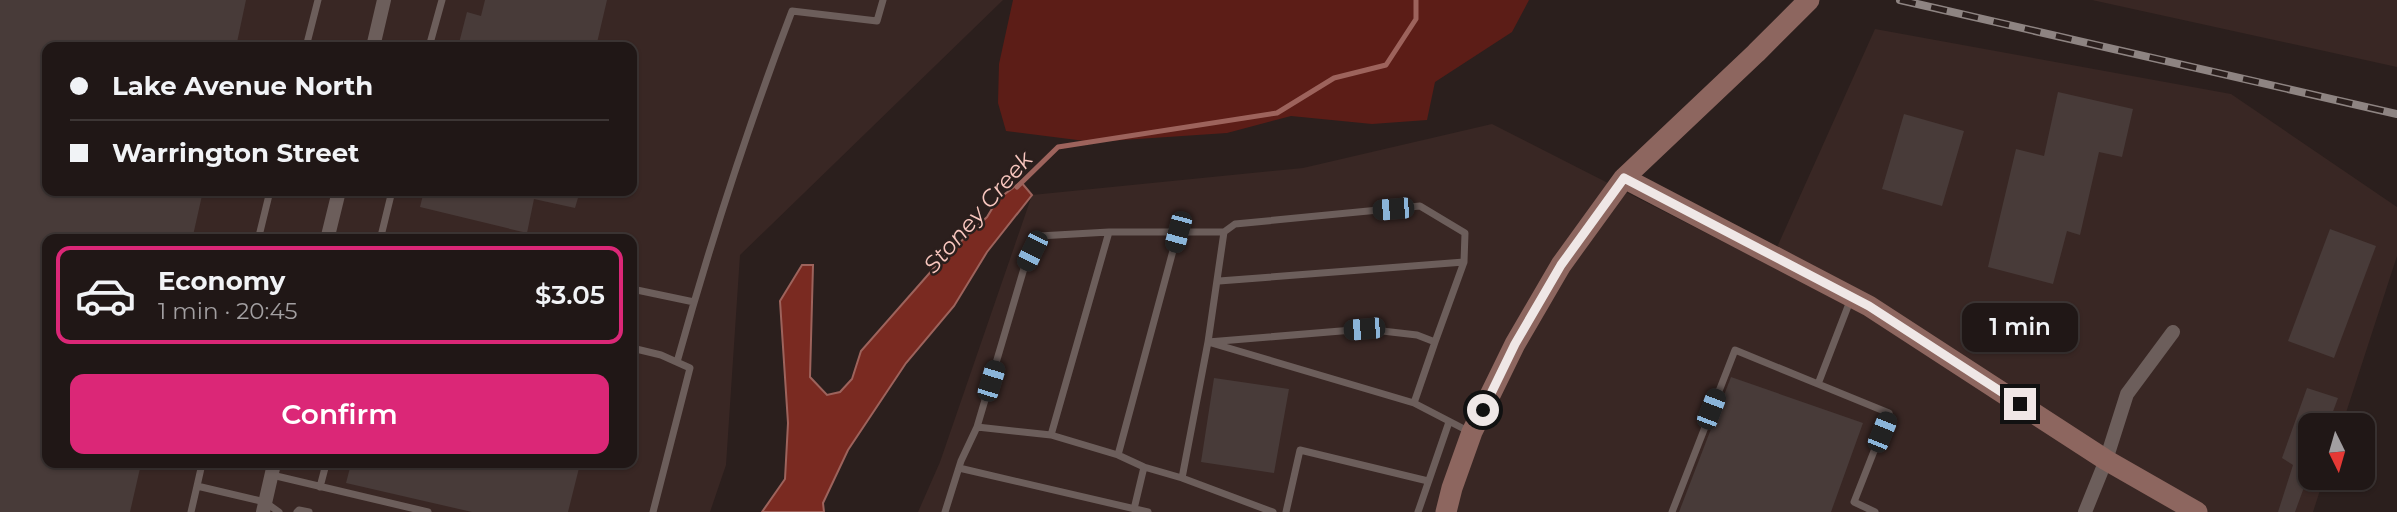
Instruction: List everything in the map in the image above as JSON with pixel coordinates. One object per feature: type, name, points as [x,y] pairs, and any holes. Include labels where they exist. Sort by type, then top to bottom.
[{"type":"street","points":[[374,42],[384,0]]},
{"type":"street","points":[[1446,512],[1472,432],[1515,344],[1561,265],[1624,178],[1809,0]]},
{"type":"street","points":[[1624,178],[1869,306],[2106,460],[2197,512]]},
{"type":"street","points":[[328,234],[338,196]]},
{"type":"street","points":[[2085,512],[2106,460],[2127,394],[2173,332]]},
{"type":"street","points":[[264,507],[273,469]]},
{"type":"lane","points":[[307,42],[318,0]]},
{"type":"lane","points":[[430,42],[442,0]]},
{"type":"lane","points":[[677,362],[773,60],[792,11],[877,21],[883,0]]},
{"type":"lane","points":[[259,234],[269,196]]},
{"type":"lane","points":[[382,234],[391,196]]},
{"type":"lane","points":[[945,512],[959,468],[977,427],[1025,265],[1039,236],[1109,232],[1224,232],[1235,224],[1420,206],[1465,233],[1464,262],[1414,403]]},
{"type":"lane","points":[[1051,435],[1109,232]]},
{"type":"lane","points":[[1118,455],[1178,232]]},
{"type":"lane","points":[[1182,478],[1219,281],[1224,232]]},
{"type":"lane","points":[[1219,281],[1464,262]]},
{"type":"lane","points":[[637,290],[694,302]]},
{"type":"lane","points":[[1818,384],[1852,297]]},
{"type":"lane","points":[[1208,342],[1364,329],[1417,335],[1436,342]]},
{"type":"lane","points":[[1208,342],[1414,403],[1472,432]]},
{"type":"lane","points":[[637,349],[661,355],[690,368],[653,512]]},
{"type":"lane","points":[[1672,512],[1735,349],[1889,413],[1854,502],[1863,509],[1875,512]]},
{"type":"lane","points":[[1418,512],[1449,422]]},
{"type":"lane","points":[[977,427],[1051,435],[1118,455],[1144,467],[1182,478],[1273,512]]},
{"type":"lane","points":[[1286,512],[1300,450],[1428,481]]},
{"type":"lane","points":[[1134,509],[1144,467]]},
{"type":"lane","points":[[191,512],[201,468]]},
{"type":"lane","points":[[320,487],[325,468]]},
{"type":"lane","points":[[959,468],[1148,512]]},
{"type":"lane","points":[[273,469],[320,487],[428,512]]},
{"type":"lane","points":[[197,486],[279,512]]},
{"type":"lane","points":[[297,512],[299,509],[309,512]]},
{"type":"shaded area","points":[[0,0],[1003,0],[740,255],[726,465],[710,512],[0,512]]},
{"type":"shaded area","points":[[1013,0],[1529,0],[1512,32],[1435,82],[1427,120],[1372,124],[1291,116],[1227,133],[1093,142],[1006,131],[998,103],[999,64]]},
{"type":"shaded area","points":[[2092,0],[2397,0],[2397,67]]},
{"type":"shaded area","points":[[1875,29],[2231,94],[2397,207],[2397,256],[2346,413],[2298,413],[2298,490],[2320,490],[2313,512],[918,512],[940,462],[1032,195],[1303,168],[1492,124],[1769,265]]},
{"type":"shaded area","points":[[1021,182],[1032,195],[987,252],[954,306],[906,363],[848,450],[823,503],[824,512],[762,512],[785,479],[788,423],[780,301],[802,265],[813,265],[810,377],[827,395],[840,392],[852,379],[861,351],[941,260],[987,217],[998,199]]},
{"type":"building","points":[[0,0],[246,0],[237,42],[42,42],[42,196],[202,196],[193,234],[42,234],[42,468],[140,468],[130,512],[0,512]]},
{"type":"building","points":[[485,0],[607,0],[597,42],[459,42],[467,12],[481,16]]},
{"type":"building","points":[[2058,92],[2133,109],[2122,157],[2099,152],[2080,235],[2067,231],[2053,284],[1988,267],[2016,149],[2044,156]]},
{"type":"building","points":[[1904,114],[1964,131],[1942,206],[1882,189]]},
{"type":"building","points":[[423,196],[579,196],[575,208],[534,199],[527,233],[420,207]]},
{"type":"building","points":[[2330,229],[2376,246],[2334,358],[2288,341]]},
{"type":"building","points":[[1731,377],[1863,423],[1831,512],[1679,512]]},
{"type":"building","points":[[1214,378],[1289,389],[1274,473],[1201,462]]},
{"type":"building","points":[[2307,388],[2338,398],[2332,413],[2298,413]]},
{"type":"building","points":[[2298,413],[2298,490],[2303,490],[2295,512],[2278,512],[2293,465],[2282,458]]},
{"type":"building","points":[[350,468],[579,468],[568,512],[472,512],[346,483]]},
{"type":"waterway","name":"Stoney Creek","points":[[1017,187],[1058,147],[1277,113],[1334,78],[1386,65],[1416,19],[1416,0]]},
{"type":"railway","points":[[1900,0],[2397,114]]},
{"type":"route","points":[[1483,410],[1515,344],[1561,265],[1624,178],[1869,306],[2020,404]]}]
